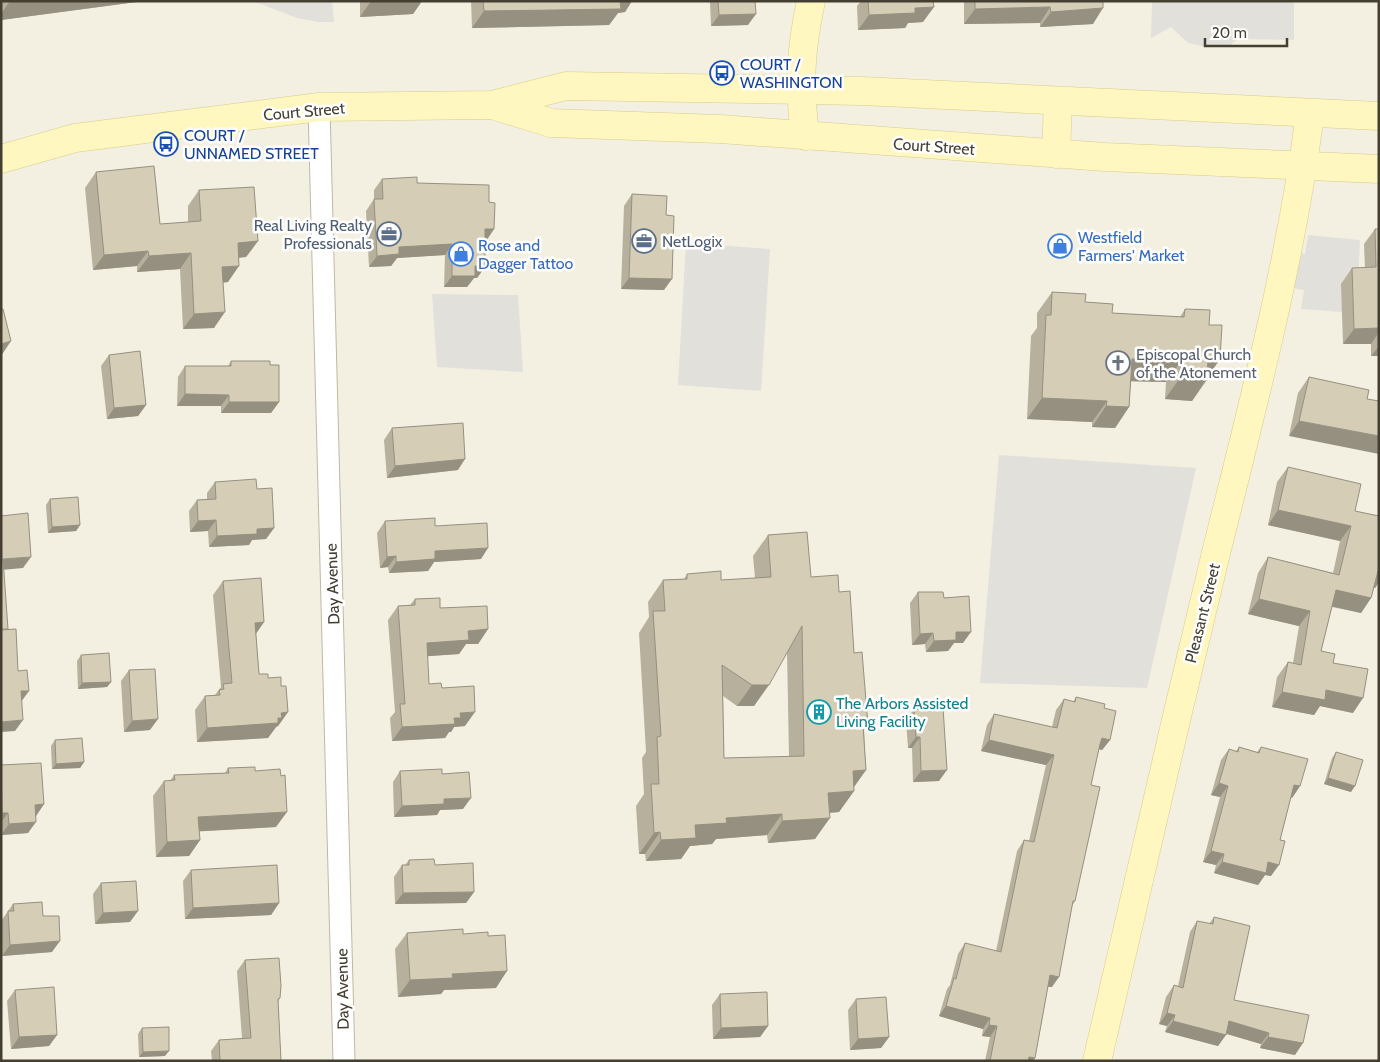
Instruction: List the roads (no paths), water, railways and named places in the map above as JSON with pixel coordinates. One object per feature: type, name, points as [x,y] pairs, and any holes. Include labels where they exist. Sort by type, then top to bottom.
[{"type":"main road","points":[[805,136],[800,91],[803,41],[811,1]]},
{"type":"main road","name":"Court Street","points":[[1,159],[75,138],[319,107],[492,105],[566,86],[800,91],[1379,116]]},
{"type":"main road","points":[[1056,154],[1058,101]]},
{"type":"main road","name":"Court Street","points":[[492,105],[551,124],[720,129],[1056,154],[1379,169]]},
{"type":"main road","name":"Pleasant Street","points":[[1096,1061],[1182,692],[1265,354],[1303,165],[1310,114]]},
{"type":"street","name":"Day Avenue","points":[[319,107],[344,1061]]},
{"type":"place","name":"COURT / WASHINGTON","points":[[722,73]]},
{"type":"place","name":"COURT / UNNAMED STREET","points":[[166,144]]},
{"type":"place","name":"Real Living Realty Professionals","points":[[389,234]]},
{"type":"place","name":"NetLogix","points":[[644,241]]},
{"type":"place","name":"Westfield Farmers' Market","points":[[1060,246]]},
{"type":"place","name":"Rose and Dagger Tattoo","points":[[461,254]]},
{"type":"place","name":"Episcopal Church of the Atonement","points":[[1118,363]]},
{"type":"place","name":"The Arbors Assisted Living Facility","points":[[819,712]]}]
